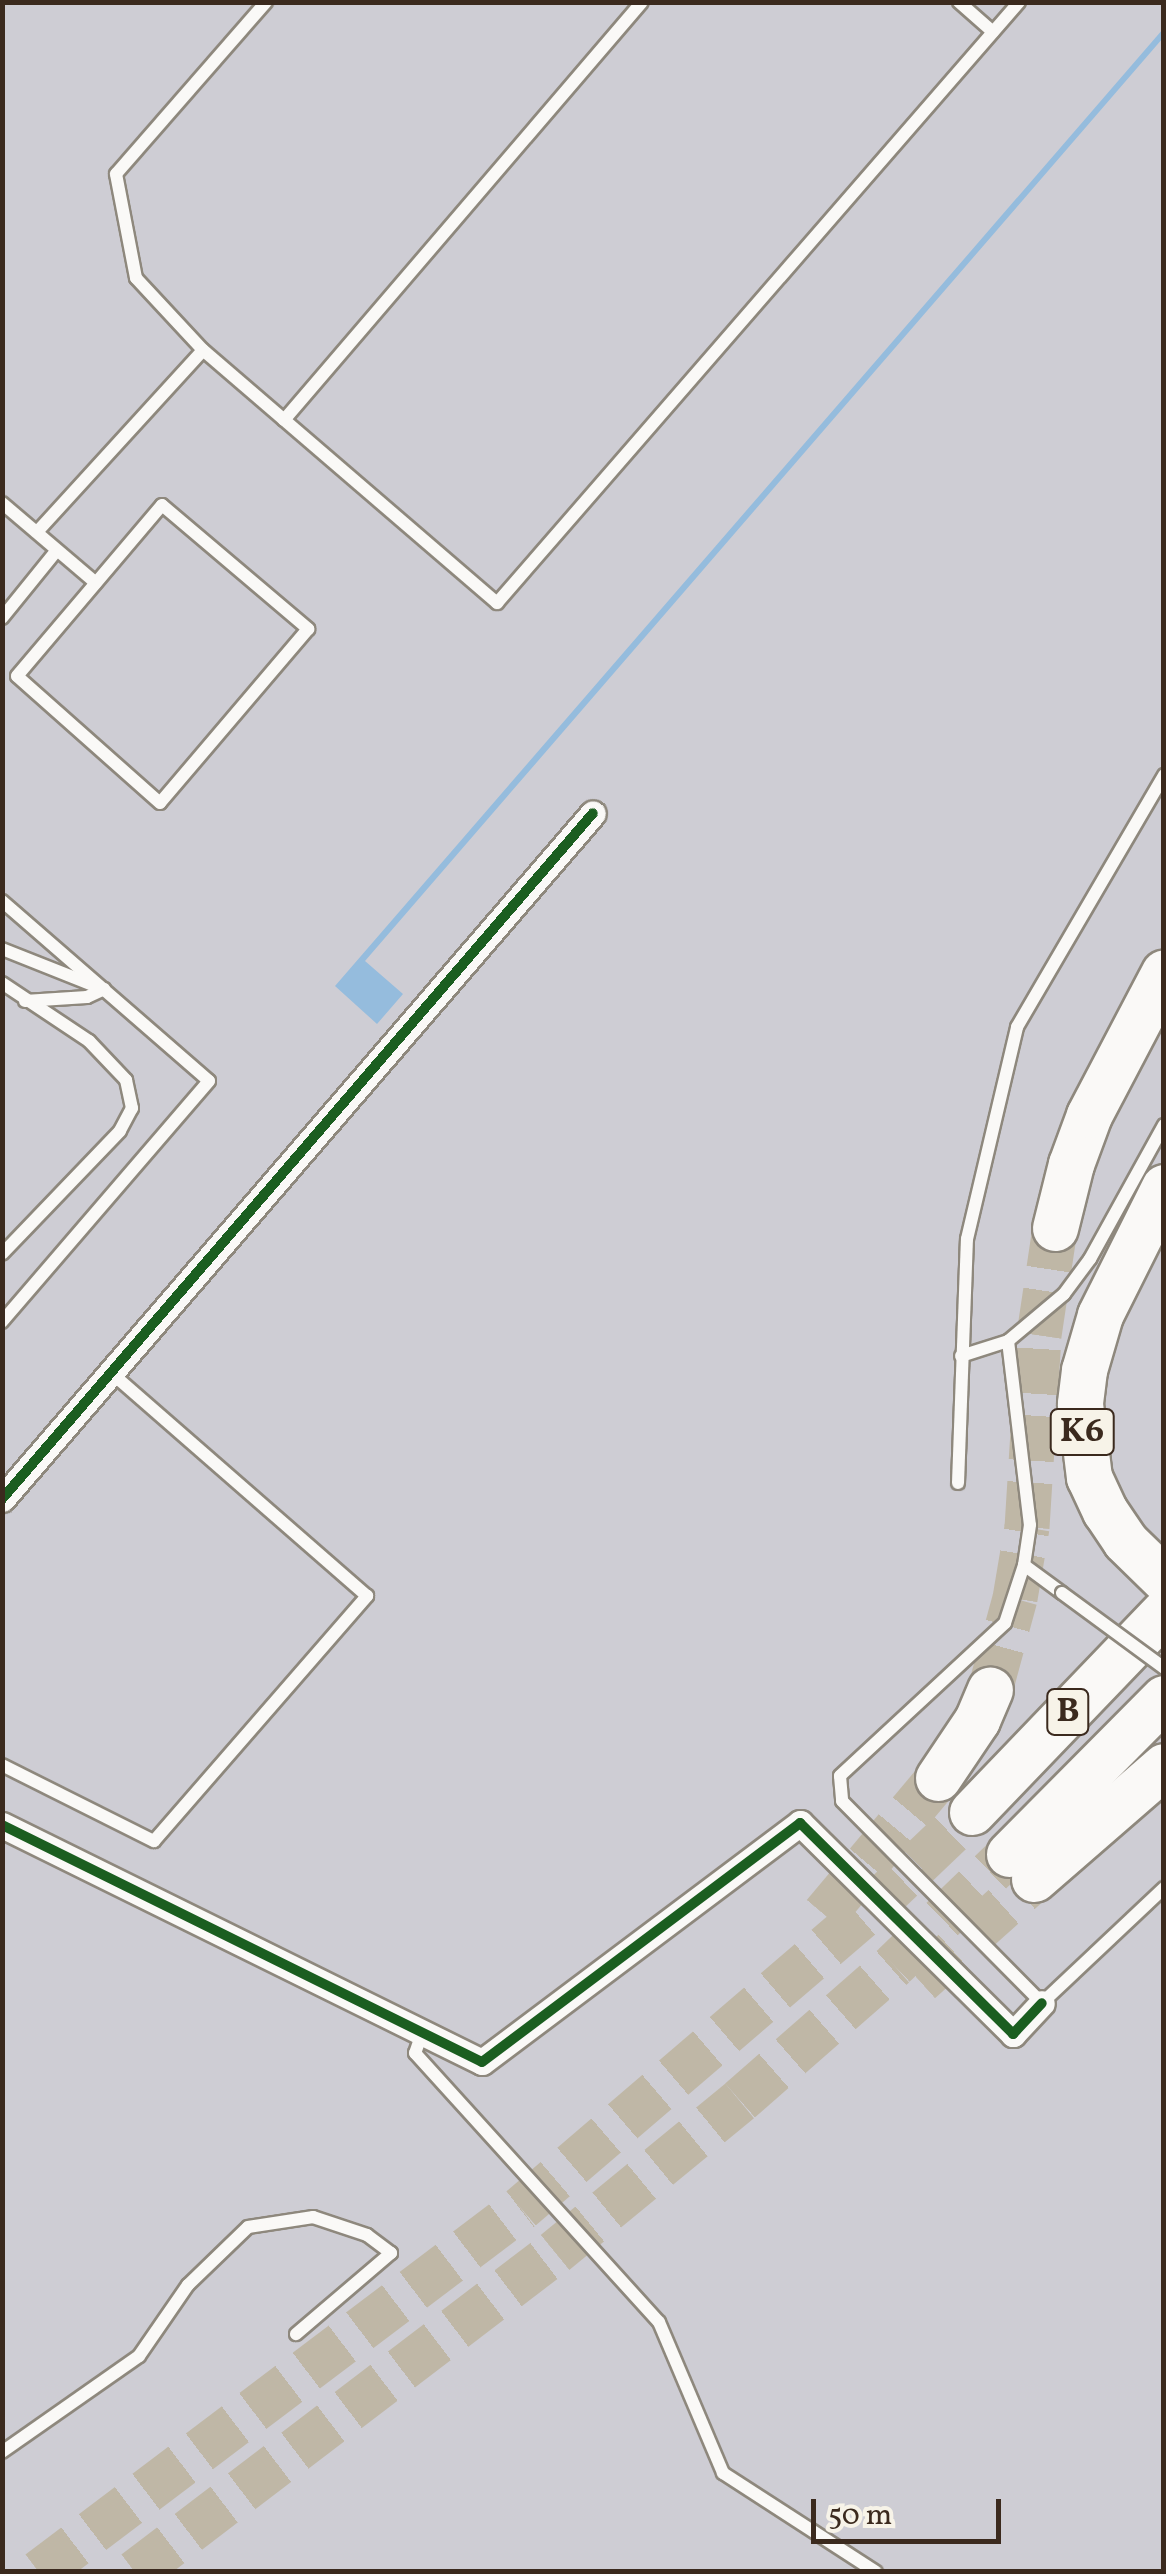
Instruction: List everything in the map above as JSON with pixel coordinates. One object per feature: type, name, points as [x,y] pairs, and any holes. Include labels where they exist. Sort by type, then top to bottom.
[{"type":"highway","points":[[1056,1228],[1071,1164],[1104,1084],[1164,972]]},
{"type":"highway","points":[[1071,1164],[1099,1107],[1164,1015]]},
{"type":"highway","name":"K6","points":[[1164,1187],[1100,1315],[1084,1370],[1082,1442],[1090,1477],[1125,1541],[1164,1578]]},
{"type":"highway","points":[[1100,1315],[1164,1220]]},
{"type":"highway","name":"B","points":[[972,1812],[1164,1612]]},
{"type":"highway","points":[[938,1778],[977,1720],[990,1690]]},
{"type":"highway","name":"B","points":[[1164,1698],[1022,1867],[1164,1766]]},
{"type":"street","points":[[2,1499],[593,813]]},
{"type":"street","points":[[2,1825],[422,2036],[482,2062],[800,1823],[1013,2034],[1042,2004]]},
{"type":"lane","points":[[266,2],[116,174],[136,278],[202,350],[497,603],[1019,2]]},
{"type":"lane","points":[[284,420],[642,2]]},
{"type":"lane","points":[[960,2],[994,32]]},
{"type":"lane","points":[[36,532],[202,350]]},
{"type":"lane","points":[[2,504],[96,583]]},
{"type":"lane","points":[[162,505],[308,629],[160,803],[17,676],[96,583],[162,505]]},
{"type":"lane","points":[[2,618],[57,550]]},
{"type":"lane","points":[[958,1483],[967,1240],[1018,1027],[1164,775]]},
{"type":"lane","points":[[2,901],[209,1080],[2,1322]]},
{"type":"lane","points":[[2,948],[104,990]]},
{"type":"lane","points":[[2,983],[89,1041],[126,1080],[132,1108],[120,1131],[2,1254]]},
{"type":"lane","points":[[25,1001],[87,997],[104,990]]},
{"type":"lane","points":[[961,1356],[1008,1341],[1064,1294],[1090,1259],[1164,1125]]},
{"type":"lane","points":[[1008,1341],[1030,1525],[1024,1565],[1005,1623],[840,1776],[842,1801],[1042,2004],[1164,1888]]},
{"type":"lane","points":[[2,1765],[154,1841],[367,1596],[110,1372]]},
{"type":"lane","points":[[1024,1565],[1164,1668]]},
{"type":"lane","points":[[422,2036],[414,2053],[659,2322],[723,2473],[876,2572]]},
{"type":"lane","points":[[2,2452],[139,2356],[188,2285],[248,2227],[314,2218],[367,2235],[391,2254],[296,2334]]},
{"type":"shaded area","points":[[3,3],[1163,3],[1163,2572],[3,2572]]},
{"type":"water","points":[[1163,29],[1163,38],[365,961],[403,994],[377,1024],[335,986]]},
{"type":"tunnel","points":[[990,1690],[1015,1598],[1027,1527],[1039,1335],[1055,1228]]},
{"type":"tunnel","points":[[824,1914],[938,1778]]},
{"type":"tunnel","points":[[39,2572],[521,2208],[869,1910],[972,1812]]},
{"type":"tunnel","points":[[135,2572],[555,2252],[740,2100],[894,1965],[1009,1854]]},
{"type":"tunnel","points":[[920,1981],[1034,1879]]},
{"type":"cycle path","points":[[2,1499],[593,813]]},
{"type":"cycle path","points":[[2,1825],[482,2062],[800,1823],[1013,2034],[1042,2003]]}]
